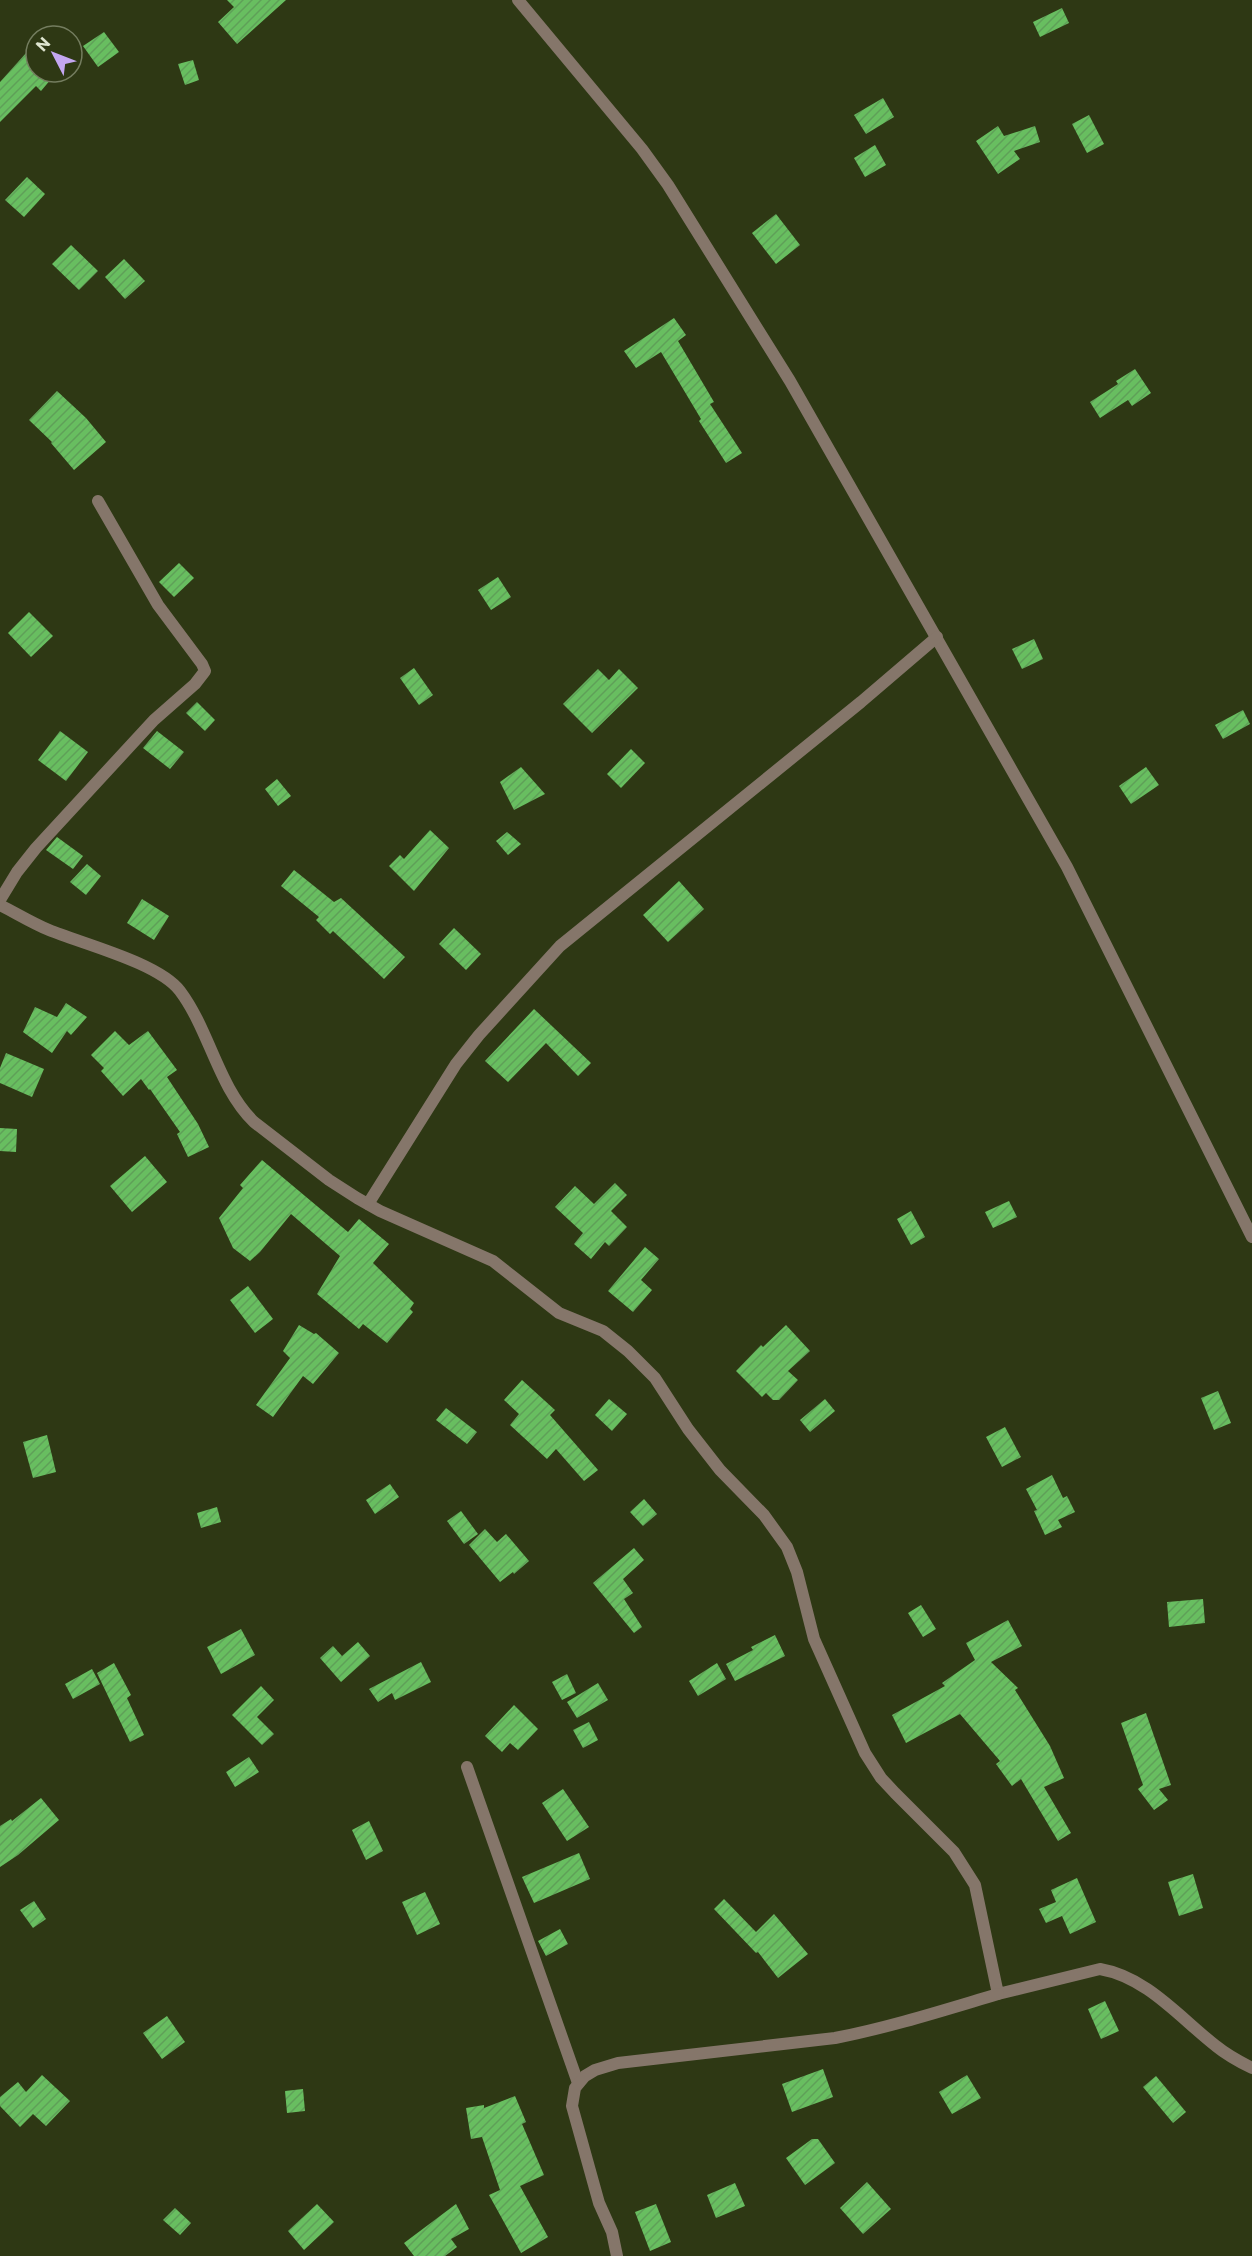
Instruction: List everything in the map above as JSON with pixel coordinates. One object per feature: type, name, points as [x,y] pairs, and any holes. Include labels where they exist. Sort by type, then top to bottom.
[{"type":"street","points":[[518,0],[642,149],[685,210],[790,381],[1067,867],[1252,1237]]},
{"type":"street","points":[[0,900],[17,872],[36,848],[154,720],[195,684],[205,671],[158,605],[98,501]]},
{"type":"street","points":[[368,1204],[456,1064],[479,1035],[560,946],[861,702],[937,636]]},
{"type":"street","points":[[0,905],[47,929],[150,968],[174,984],[209,1042],[230,1091],[246,1113],[329,1180],[368,1204],[493,1261],[559,1313],[610,1336],[655,1378],[688,1429],[720,1470],[764,1515],[787,1547],[797,1572],[814,1639],[854,1731],[871,1762],[895,1793],[954,1852],[970,1874],[975,1885],[998,1994]]},
{"type":"street","points":[[467,1767],[578,2082]]},
{"type":"street","points":[[617,2256],[612,2232],[599,2203],[574,2115],[573,2094],[578,2082],[595,2070],[618,2063],[868,2032],[998,1994],[1100,1969],[1152,1992],[1217,2047],[1252,2068]]},
{"type":"building","points":[[227,0],[286,0],[237,44],[218,22],[234,7]]},
{"type":"building","points":[[1062,8],[1069,23],[1040,37],[1033,22]]},
{"type":"building","points":[[104,32],[119,52],[98,67],[84,45]]},
{"type":"building","points":[[24,55],[24,84],[47,84],[41,91],[36,86],[0,122],[0,82]]},
{"type":"building","points":[[193,60],[199,80],[185,85],[178,64]]},
{"type":"building","points":[[883,98],[894,117],[866,134],[854,115]]},
{"type":"building","points":[[1089,115],[1104,144],[1087,153],[1072,124]]},
{"type":"building","points":[[998,126],[1004,136],[1035,126],[1040,142],[1014,151],[1020,159],[998,174],[976,141]]},
{"type":"building","points":[[875,145],[886,165],[865,177],[854,158]]},
{"type":"building","points":[[27,177],[45,194],[24,217],[5,200]]},
{"type":"building","points":[[776,214],[800,245],[776,264],[752,233]]},
{"type":"building","points":[[71,245],[98,271],[79,290],[52,264]]},
{"type":"building","points":[[124,259],[145,281],[125,299],[105,277]]},
{"type":"building","points":[[674,318],[686,335],[678,341],[714,402],[710,404],[742,453],[726,463],[699,421],[701,419],[661,352],[636,368],[624,351]]},
{"type":"building","points":[[1135,369],[1151,393],[1132,406],[1128,400],[1100,418],[1090,402],[1118,384],[1116,381]]},
{"type":"building","points":[[57,391],[86,418],[106,442],[74,470],[52,442],[29,420]]},
{"type":"building","points":[[179,563],[194,578],[174,597],[159,582]]},
{"type":"building","points":[[498,577],[511,597],[491,610],[478,590]]},
{"type":"building","points":[[29,612],[53,636],[31,657],[8,633]]},
{"type":"building","points":[[1034,639],[1043,659],[1022,669],[1012,649]]},
{"type":"building","points":[[414,668],[433,695],[419,705],[400,678]]},
{"type":"building","points":[[598,669],[609,680],[619,669],[638,688],[592,733],[563,704]]},
{"type":"building","points":[[197,702],[215,720],[205,731],[186,713]]},
{"type":"building","points":[[1243,710],[1250,724],[1223,739],[1215,725]]},
{"type":"building","points":[[60,731],[88,752],[66,781],[38,760]]},
{"type":"building","points":[[157,731],[184,752],[170,769],[143,748]]},
{"type":"building","points":[[631,749],[645,763],[621,788],[607,774]]},
{"type":"building","points":[[521,767],[545,794],[514,810],[500,782]]},
{"type":"building","points":[[1146,767],[1159,785],[1131,804],[1119,786]]},
{"type":"building","points":[[277,779],[291,796],[278,806],[265,789]]},
{"type":"building","points":[[430,830],[449,848],[414,891],[389,866],[400,855],[404,859]]},
{"type":"building","points":[[507,832],[521,844],[508,855],[496,841]]},
{"type":"building","points":[[57,837],[83,856],[73,869],[46,850]]},
{"type":"building","points":[[87,864],[101,876],[86,895],[70,882]]},
{"type":"building","points":[[294,870],[334,902],[341,898],[405,957],[384,979],[333,931],[330,934],[316,920],[319,917],[281,886]]},
{"type":"building","points":[[679,881],[704,909],[668,942],[643,915]]},
{"type":"building","points":[[142,899],[169,916],[154,940],[127,923]]},
{"type":"building","points":[[454,928],[481,954],[466,970],[439,944]]},
{"type":"building","points":[[66,1003],[87,1017],[71,1035],[67,1031],[52,1053],[23,1032],[35,1007],[57,1017]]},
{"type":"building","points":[[534,1009],[591,1063],[578,1076],[546,1043],[508,1082],[485,1061]]},
{"type":"building","points":[[115,1031],[129,1045],[148,1031],[177,1070],[167,1077],[198,1124],[209,1147],[188,1157],[177,1134],[180,1132],[141,1079],[123,1096],[101,1071],[104,1068],[91,1055]]},
{"type":"building","points":[[6,1053],[44,1069],[32,1097],[0,1083],[0,1068]]},
{"type":"building","points":[[0,1128],[17,1129],[16,1152],[0,1151]]},
{"type":"building","points":[[145,1156],[167,1182],[132,1212],[110,1186]]},
{"type":"building","points":[[262,1160],[348,1232],[359,1219],[389,1244],[373,1263],[414,1303],[410,1309],[413,1312],[387,1343],[363,1324],[359,1329],[317,1294],[340,1256],[291,1214],[250,1261],[233,1248],[219,1218],[243,1188],[240,1185]]},
{"type":"building","points":[[615,1183],[627,1195],[611,1211],[627,1227],[609,1246],[605,1242],[591,1259],[574,1244],[583,1233],[555,1207],[575,1186],[594,1204]]},
{"type":"building","points":[[1009,1201],[1017,1217],[993,1228],[985,1212]]},
{"type":"building","points":[[911,1211],[925,1237],[911,1245],[897,1219]]},
{"type":"building","points":[[645,1247],[659,1259],[641,1280],[652,1290],[633,1312],[608,1291]]},
{"type":"building","points":[[248,1286],[273,1319],[255,1333],[230,1300]]},
{"type":"building","points":[[299,1325],[316,1333],[339,1353],[313,1384],[303,1376],[273,1417],[256,1405],[290,1358],[283,1351]]},
{"type":"building","points":[[786,1325],[810,1351],[788,1371],[798,1380],[779,1400],[773,1400],[766,1393],[762,1397],[736,1371],[761,1345],[763,1347]]},
{"type":"building","points":[[522,1380],[555,1410],[550,1415],[598,1470],[584,1481],[556,1449],[547,1459],[510,1425],[519,1414],[504,1400]]},
{"type":"building","points":[[1218,1391],[1231,1423],[1214,1430],[1201,1398]]},
{"type":"building","points":[[609,1399],[627,1414],[612,1431],[595,1415]]},
{"type":"building","points":[[825,1399],[835,1411],[810,1432],[800,1420]]},
{"type":"building","points":[[446,1408],[477,1432],[467,1444],[436,1420]]},
{"type":"building","points":[[1005,1427],[1021,1457],[1002,1467],[986,1437]]},
{"type":"building","points":[[47,1435],[56,1472],[33,1478],[23,1442]]},
{"type":"building","points":[[1052,1475],[1063,1498],[1067,1496],[1075,1512],[1058,1520],[1062,1527],[1045,1535],[1034,1511],[1037,1510],[1026,1489]]},
{"type":"building","points":[[390,1484],[399,1497],[375,1514],[366,1500]]},
{"type":"building","points":[[644,1499],[657,1514],[643,1526],[630,1512]]},
{"type":"building","points":[[217,1507],[221,1522],[201,1528],[197,1513]]},
{"type":"building","points":[[461,1511],[478,1534],[464,1544],[447,1521]]},
{"type":"building","points":[[485,1529],[497,1542],[506,1534],[529,1561],[500,1582],[469,1545]]},
{"type":"building","points":[[634,1548],[644,1560],[623,1579],[633,1593],[624,1599],[642,1627],[634,1633],[593,1583]]},
{"type":"building","points":[[1203,1599],[1205,1623],[1169,1627],[1167,1602]]},
{"type":"building","points":[[921,1605],[936,1629],[923,1637],[908,1613]]},
{"type":"building","points":[[1008,1620],[1022,1646],[991,1662],[1018,1688],[1015,1690],[1050,1746],[1064,1778],[1044,1787],[1071,1833],[1058,1841],[1021,1779],[1012,1786],[996,1764],[1000,1761],[960,1714],[906,1743],[892,1715],[945,1686],[942,1683],[975,1660],[966,1643]]},
{"type":"building","points":[[241,1629],[255,1655],[221,1674],[207,1647]]},
{"type":"building","points":[[775,1635],[785,1656],[735,1681],[726,1664],[753,1650],[751,1647]]},
{"type":"building","points":[[358,1642],[370,1656],[341,1682],[320,1658],[333,1646],[342,1656]]},
{"type":"building","points":[[421,1662],[431,1682],[395,1700],[392,1693],[378,1702],[369,1689]]},
{"type":"building","points":[[114,1663],[131,1695],[127,1698],[144,1735],[130,1742],[97,1673]]},
{"type":"building","points":[[717,1663],[726,1679],[698,1696],[689,1681]]},
{"type":"building","points":[[92,1669],[100,1684],[73,1699],[65,1684]]},
{"type":"building","points":[[567,1674],[576,1693],[562,1700],[552,1682]]},
{"type":"building","points":[[598,1683],[608,1700],[577,1718],[567,1702]]},
{"type":"building","points":[[261,1686],[274,1700],[257,1717],[274,1734],[262,1745],[232,1715]]},
{"type":"building","points":[[514,1705],[538,1729],[518,1750],[510,1743],[502,1752],[485,1736]]},
{"type":"building","points":[[1146,1713],[1171,1785],[1159,1789],[1168,1800],[1154,1810],[1138,1789],[1143,1785],[1121,1723]]},
{"type":"building","points":[[589,1722],[598,1740],[583,1748],[573,1730]]},
{"type":"building","points":[[249,1757],[259,1772],[235,1787],[226,1772]]},
{"type":"building","points":[[563,1789],[589,1827],[567,1841],[542,1803]]},
{"type":"building","points":[[41,1798],[59,1820],[18,1855],[0,1867],[0,1826],[11,1819],[12,1821]]},
{"type":"building","points":[[369,1821],[383,1851],[366,1860],[352,1830]]},
{"type":"building","points":[[579,1853],[590,1879],[534,1903],[522,1877]]},
{"type":"building","points":[[1193,1874],[1203,1908],[1179,1916],[1168,1882]]},
{"type":"building","points":[[1077,1878],[1096,1922],[1070,1934],[1062,1916],[1046,1923],[1039,1909],[1056,1902],[1051,1890]]},
{"type":"building","points":[[425,1892],[440,1924],[417,1935],[402,1902]]},
{"type":"building","points":[[724,1899],[756,1932],[774,1914],[808,1954],[778,1978],[758,1952],[756,1953],[714,1909]]},
{"type":"building","points":[[34,1901],[46,1919],[33,1928],[20,1910]]},
{"type":"building","points":[[560,1929],[568,1944],[546,1956],[538,1941]]},
{"type":"building","points":[[1105,2001],[1119,2031],[1101,2039],[1088,2009]]},
{"type":"building","points":[[167,2016],[185,2042],[162,2059],[143,2033]]},
{"type":"building","points":[[823,2069],[833,2097],[792,2112],[782,2084]]},
{"type":"building","points":[[42,2075],[70,2101],[46,2126],[33,2114],[20,2127],[0,2106],[0,2097],[18,2082],[26,2092]]},
{"type":"building","points":[[967,2075],[981,2098],[952,2114],[939,2092]]},
{"type":"building","points":[[1156,2076],[1186,2112],[1173,2123],[1143,2087]]},
{"type":"building","points":[[303,2089],[305,2111],[287,2113],[285,2091]]},
{"type":"building","points":[[515,2096],[526,2122],[522,2124],[544,2175],[520,2186],[548,2237],[521,2253],[489,2195],[500,2190],[482,2137],[471,2139],[466,2108],[484,2105],[484,2108]]},
{"type":"building","points":[[812,2139],[818,2139],[835,2163],[805,2185],[786,2158]]},
{"type":"building","points":[[867,2182],[891,2209],[863,2234],[840,2208]]},
{"type":"building","points":[[735,2183],[745,2206],[716,2218],[707,2195]]},
{"type":"building","points":[[317,2204],[334,2222],[304,2250],[288,2231]]},
{"type":"building","points":[[456,2204],[469,2229],[451,2239],[457,2247],[445,2256],[414,2256],[404,2243]]},
{"type":"building","points":[[656,2204],[671,2242],[650,2251],[635,2212]]},
{"type":"building","points":[[175,2208],[191,2223],[180,2235],[163,2220]]}]
